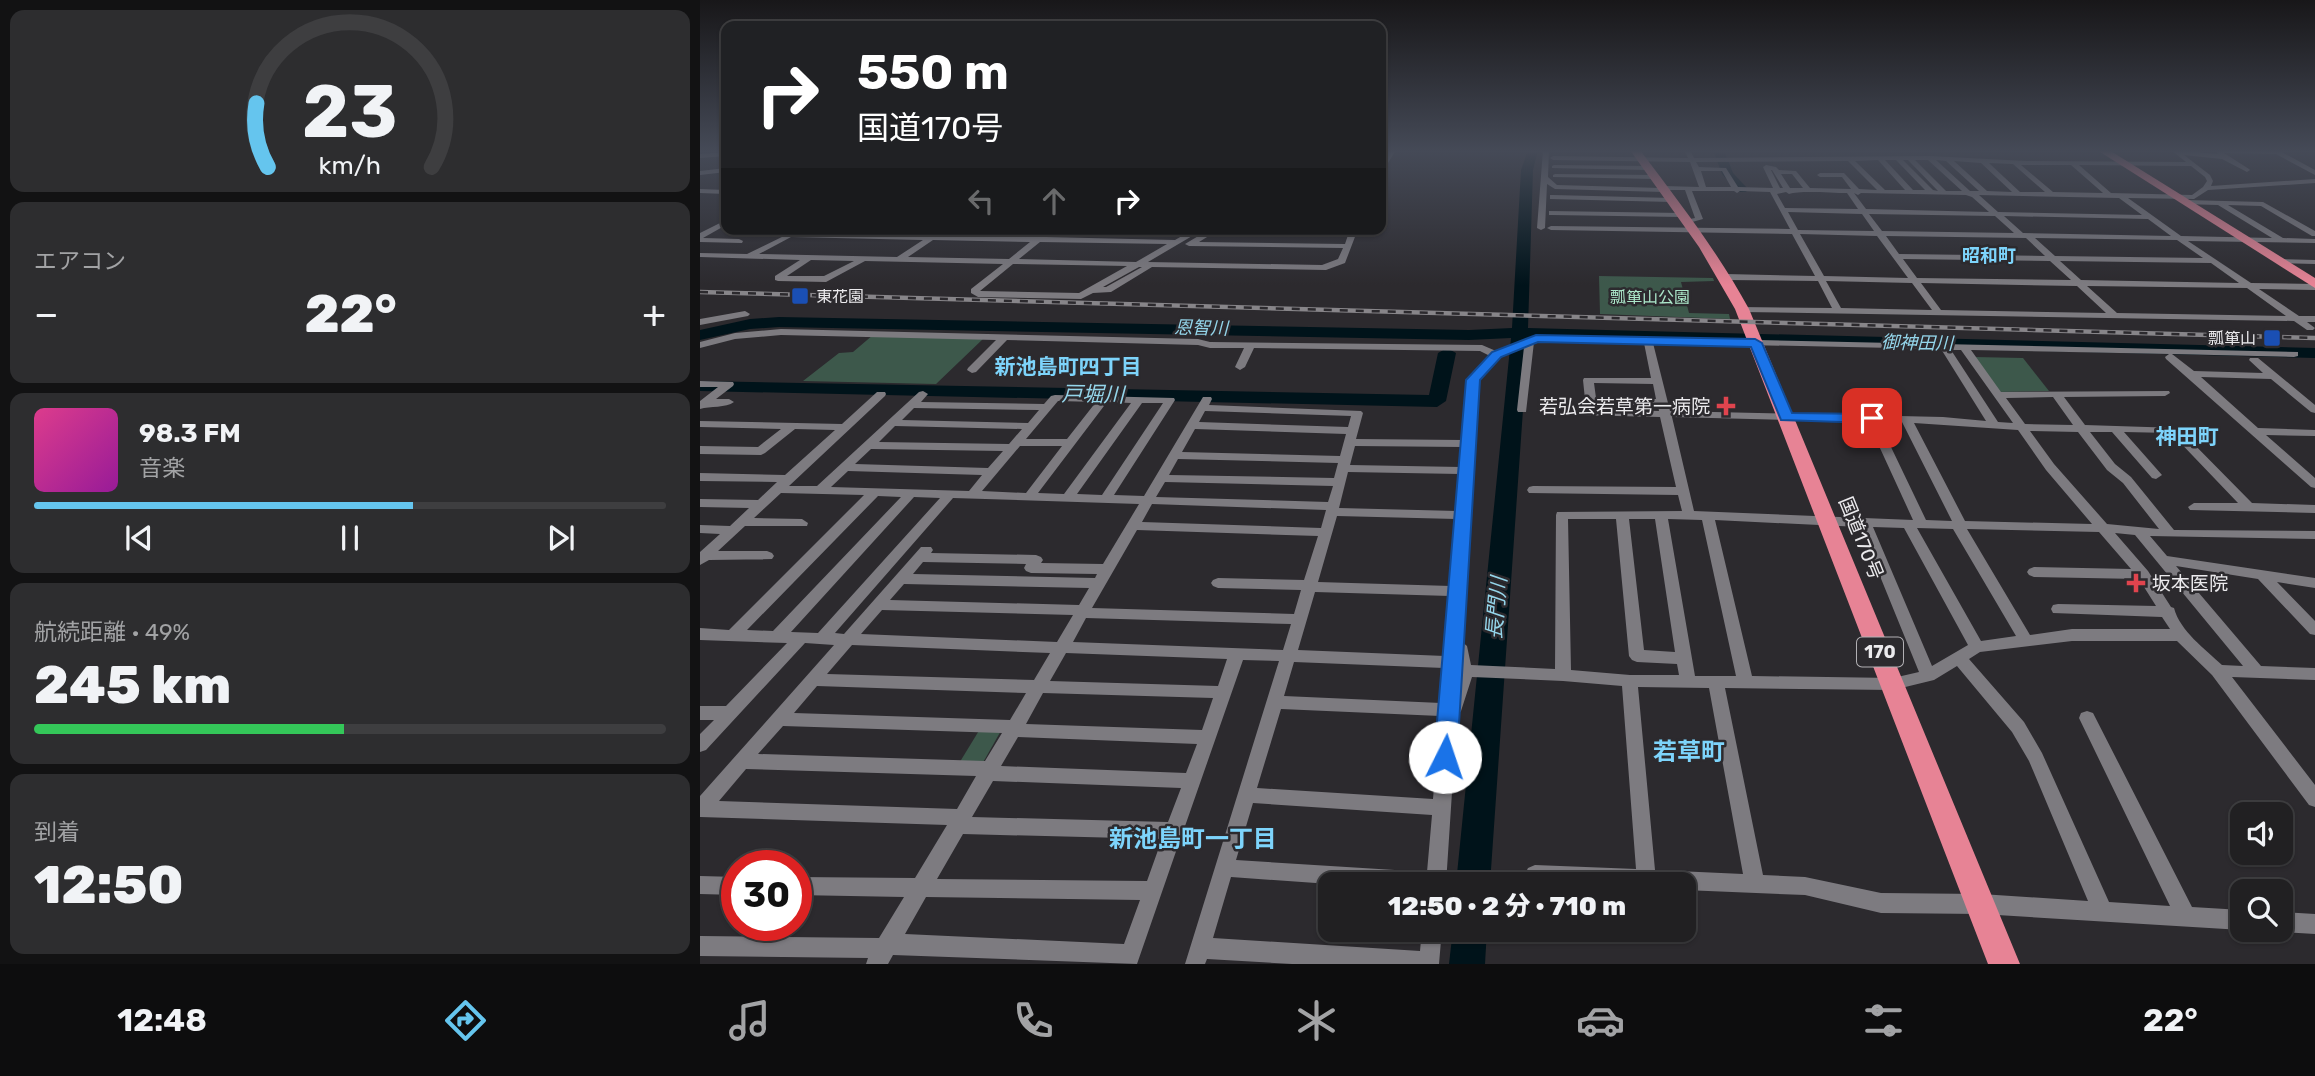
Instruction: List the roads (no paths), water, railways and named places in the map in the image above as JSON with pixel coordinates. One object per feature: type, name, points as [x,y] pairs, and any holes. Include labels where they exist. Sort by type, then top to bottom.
[{"type":"highway","name":"国道170号","points":[[1669,195],[1726,277],[1742,309],[2004,964]]},
{"type":"highway","points":[[2172,195],[2315,285]]},
{"type":"street","points":[[1541,228],[1544,195]]},
{"type":"street","points":[[1608,195],[1613,229]]},
{"type":"street","points":[[1553,197],[1608,198],[1613,195]]},
{"type":"street","points":[[1551,228],[1613,229],[1689,222],[1699,219],[1690,195]]},
{"type":"street","points":[[1777,195],[1794,232],[1838,310]]},
{"type":"street","points":[[1855,195],[1863,212],[1938,312]]},
{"type":"street","points":[[1972,195],[2052,258],[2114,315]]},
{"type":"street","points":[[2052,195],[2263,204],[2315,234]]},
{"type":"street","points":[[2178,199],[2197,195]]},
{"type":"street","points":[[2121,197],[2296,318]]},
{"type":"street","points":[[2218,202],[2282,240]]},
{"type":"street","points":[[1783,210],[2150,217]]},
{"type":"street","points":[[1552,213],[1611,214],[1794,232],[2315,241]]},
{"type":"street","points":[[700,225],[721,226]]},
{"type":"street","points":[[700,238],[721,227]]},
{"type":"street","points":[[748,257],[790,235],[1177,242]]},
{"type":"street","points":[[1043,235],[974,291],[991,294],[1081,296],[1189,235]]},
{"type":"street","points":[[1091,290],[1108,290],[1205,235]]},
{"type":"street","points":[[700,256],[1324,268],[1342,261],[1352,235]]},
{"type":"street","points":[[898,261],[933,236]]},
{"type":"street","points":[[700,238],[739,241]]},
{"type":"street","points":[[1189,244],[1348,246]]},
{"type":"street","points":[[1897,256],[2211,261]]},
{"type":"street","points":[[808,258],[778,278],[827,279],[861,260]]},
{"type":"street","points":[[2279,261],[2315,262]]},
{"type":"street","points":[[1726,277],[2315,285]]},
{"type":"street","points":[[1776,296],[1782,309]]},
{"type":"street","points":[[1742,309],[2296,318],[2312,323]]},
{"type":"street","points":[[700,314],[745,314]]},
{"type":"street","points":[[700,322],[745,314]]},
{"type":"street","points":[[735,336],[745,314]]},
{"type":"street","points":[[700,331],[702,345],[735,336],[781,332],[1251,345],[1482,348],[1499,353]]},
{"type":"street","points":[[972,370],[1004,338]]},
{"type":"street","points":[[1437,872],[1449,710],[1461,663],[1455,617],[1473,380],[1499,353],[1536,338],[2289,351]]},
{"type":"street","points":[[1647,341],[1689,515]]},
{"type":"street","points":[[1522,410],[1528,342]]},
{"type":"street","points":[[1240,367],[1251,345]]},
{"type":"street","points":[[1944,347],[1994,424]]},
{"type":"street","points":[[1964,347],[2050,467],[2143,574],[2181,635],[2218,671],[2315,799]]},
{"type":"street","points":[[2168,350],[2190,374],[2315,484]]},
{"type":"street","points":[[2254,359],[2315,410]]},
{"type":"street","points":[[2190,374],[2274,376]]},
{"type":"street","points":[[1591,407],[1588,380],[1658,381]]},
{"type":"street","points":[[700,384],[729,384],[701,404]]},
{"type":"street","points":[[1998,395],[2165,393]]},
{"type":"street","points":[[702,557],[881,394]]},
{"type":"street","points":[[819,491],[923,394]]},
{"type":"street","points":[[2056,394],[2170,534]]},
{"type":"street","points":[[971,496],[1055,398],[1170,400],[1105,500]]},
{"type":"street","points":[[1028,498],[1104,399]]},
{"type":"street","points":[[1067,499],[1139,399]]},
{"type":"street","points":[[701,404],[729,402]]},
{"type":"street","points":[[883,952],[1204,404],[1357,413],[1333,509],[1197,956],[1429,963],[1431,942]]},
{"type":"street","points":[[911,405],[1047,407]]},
{"type":"street","points":[[1574,412],[1591,407],[1665,408],[1786,417],[1906,419],[2021,427],[2174,430],[2249,507]]},
{"type":"street","points":[[1872,418],[1915,524],[1977,647]]},
{"type":"street","points":[[1906,419],[1959,525],[2026,640]]},
{"type":"street","points":[[892,423],[1031,426]]},
{"type":"street","points":[[700,424],[846,427]]},
{"type":"street","points":[[1191,425],[1467,444]]},
{"type":"street","points":[[700,450],[761,452],[792,426]]},
{"type":"street","points":[[2115,429],[2156,475]]},
{"type":"street","points":[[2255,431],[2315,433]]},
{"type":"street","points":[[869,445],[1070,443]]},
{"type":"street","points":[[1174,455],[1343,470]]},
{"type":"street","points":[[845,467],[992,471]]},
{"type":"street","points":[[1160,478],[1343,470],[1465,471]]},
{"type":"street","points":[[700,477],[790,479]]},
{"type":"street","points":[[779,489],[1463,515]]},
{"type":"street","points":[[1533,490],[1683,491]]},
{"type":"street","points":[[733,635],[874,493]]},
{"type":"street","points":[[777,637],[910,494]]},
{"type":"street","points":[[822,638],[949,495]]},
{"type":"street","points":[[700,503],[762,505]]},
{"type":"street","points":[[2194,507],[2315,509]]},
{"type":"street","points":[[1622,515],[1637,656],[1685,658]]},
{"type":"street","points":[[1661,515],[1688,682]]},
{"type":"street","points":[[1563,675],[1562,516],[1689,515],[1828,522],[2103,528],[2170,534],[2315,535]]},
{"type":"street","points":[[1708,516],[1745,682]]},
{"type":"street","points":[[700,529],[802,523]]},
{"type":"street","points":[[1865,523],[1928,676]]},
{"type":"street","points":[[1131,526],[1325,532]]},
{"type":"street","points":[[2140,533],[2258,673]]},
{"type":"street","points":[[700,809],[923,553],[1036,560],[1031,568],[1106,569]]},
{"type":"street","points":[[702,557],[767,556]]},
{"type":"street","points":[[2164,560],[2315,583]]},
{"type":"street","points":[[2034,572],[2143,574]]},
{"type":"street","points":[[2262,575],[2315,630]]},
{"type":"street","points":[[898,579],[1098,583]]},
{"type":"street","points":[[1218,583],[1457,591]]},
{"type":"street","points":[[876,605],[1298,619]]},
{"type":"street","points":[[2058,609],[2169,612]]},
{"type":"street","points":[[700,634],[1287,655],[1630,681],[1893,684],[1928,676],[1977,647],[2072,635],[2181,635]]},
{"type":"street","points":[[700,745],[801,638]]},
{"type":"street","points":[[700,946],[1129,960],[1237,654]]},
{"type":"street","points":[[1959,657],[2018,727],[2036,758],[2103,912]]},
{"type":"street","points":[[1447,732],[1459,666]]},
{"type":"street","points":[[2218,671],[2315,674]]},
{"type":"street","points":[[811,680],[1223,692]]},
{"type":"street","points":[[1630,681],[1645,872]]},
{"type":"street","points":[[1716,683],[1755,884]]},
{"type":"street","points":[[1273,702],[1449,710]]},
{"type":"street","points":[[700,713],[728,713]]},
{"type":"street","points":[[2087,718],[2186,916]]},
{"type":"street","points":[[777,719],[1208,737]]},
{"type":"street","points":[[741,761],[1193,781]]},
{"type":"street","points":[[1246,795],[1441,808]]},
{"type":"street","points":[[700,809],[1176,831]]},
{"type":"street","points":[[1225,868],[1318,875]]},
{"type":"street","points":[[1696,881],[1805,886],[1881,903],[1981,904],[2230,918]]},
{"type":"street","points":[[700,885],[721,886]]},
{"type":"street","points":[[812,886],[1153,891]]},
{"type":"street","points":[[2293,923],[2315,924]]},
{"type":"waterway","name":"恩智川","points":[[1520,333],[1526,195]]},
{"type":"waterway","name":"恩智川","points":[[700,335],[750,324],[779,322],[1469,335],[1520,333]]},
{"type":"waterway","name":"長門川","points":[[1474,872],[1520,333]]},
{"type":"waterway","name":"御神田川","points":[[1520,333],[2315,353]]},
{"type":"waterway","name":"戸堀川","points":[[700,386],[1437,401],[1447,353]]},
{"type":"waterway","name":"長門川","points":[[1467,964],[1469,942]]},
{"type":"railway","points":[[700,292],[2315,338]]},
{"type":"place","name":"東花園","points":[[800,296]]},
{"type":"place","name":"瓢箪山","points":[[2272,338]]},
{"type":"place","name":"若弘会若草第一病院","points":[[1726,406]]},
{"type":"place","name":"坂本医院","points":[[2136,583]]},
{"type":"district","name":"昭和町","points":[[1989,256]]},
{"type":"district","name":"新池島町四丁目","points":[[1068,366]]},
{"type":"district","name":"神田町","points":[[2187,436]]},
{"type":"district","name":"若草町","points":[[1689,752]]},
{"type":"district","name":"新池島町一丁目","points":[[1193,839]]},
{"type":"park label","name":"瓢箪山公園","points":[[1650,297]]}]
